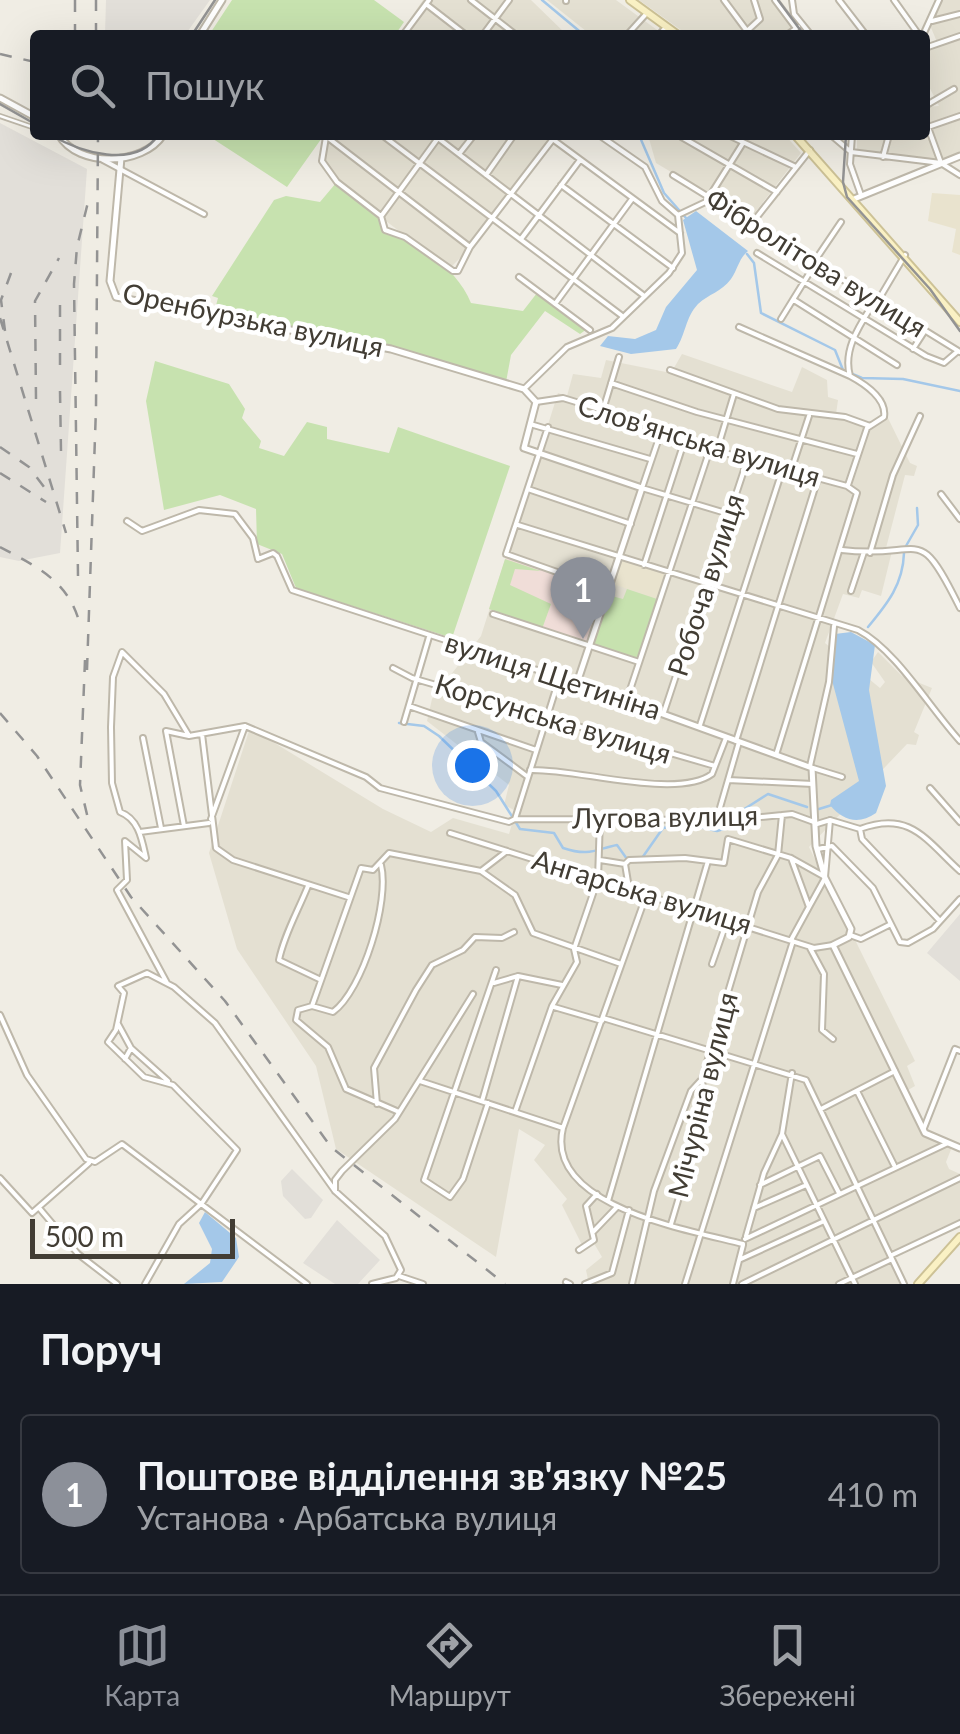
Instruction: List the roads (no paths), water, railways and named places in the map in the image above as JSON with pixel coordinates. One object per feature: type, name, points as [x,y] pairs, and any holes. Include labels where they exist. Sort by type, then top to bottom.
[{"type":"main road","points":[[630,0],[670,30]]},
{"type":"main road","points":[[800,140],[858,197],[960,322]]},
{"type":"main road","points":[[921,1284],[960,1240]]},
{"type":"street","points":[[203,30],[222,0]]},
{"type":"street","points":[[471,0],[509,30]]},
{"type":"street","points":[[487,30],[509,0]]},
{"type":"street","points":[[724,0],[747,30]]},
{"type":"street","points":[[751,30],[760,16],[754,0]]},
{"type":"street","points":[[775,0],[804,30]]},
{"type":"street","points":[[792,0],[799,26]]},
{"type":"street","points":[[839,0],[862,30]]},
{"type":"street","points":[[894,0],[918,30]]},
{"type":"street","points":[[927,30],[939,0]]},
{"type":"street","points":[[406,30],[427,2],[460,30]]},
{"type":"street","points":[[632,30],[647,12]]},
{"type":"street","points":[[932,22],[960,14]]},
{"type":"street","points":[[794,30],[799,26]]},
{"type":"street","points":[[932,46],[960,36]]},
{"type":"street","points":[[930,103],[954,89]]},
{"type":"street","points":[[0,98],[30,113]]},
{"type":"street","points":[[0,116],[30,126]]},
{"type":"street","points":[[930,126],[960,116]]},
{"type":"street","points":[[930,133],[941,163]]},
{"type":"street","points":[[62,140],[66,146],[100,157],[121,158],[149,151],[159,140]]},
{"type":"street","points":[[326,140],[322,161],[337,182],[381,216],[385,230],[404,238],[450,270],[458,270],[470,247],[553,140]]},
{"type":"street","points":[[332,140],[470,247]]},
{"type":"street","points":[[389,140],[621,314]]},
{"type":"street","points":[[381,216],[434,140]]},
{"type":"street","points":[[441,140],[643,295]]},
{"type":"street","points":[[459,154],[470,140]]},
{"type":"street","points":[[486,175],[510,140]]},
{"type":"street","points":[[558,140],[680,233]]},
{"type":"street","points":[[607,140],[646,167],[662,201],[680,213]]},
{"type":"street","points":[[690,140],[776,192]]},
{"type":"street","points":[[738,140],[796,166]]},
{"type":"street","points":[[680,213],[711,197],[743,140]]},
{"type":"street","points":[[837,140],[851,152],[941,163],[960,175]]},
{"type":"street","points":[[852,140],[858,197],[960,156]]},
{"type":"street","points":[[883,157],[888,140]]},
{"type":"street","points":[[752,226],[810,150]]},
{"type":"street","points":[[100,157],[204,214]]},
{"type":"street","name":"Оренбурзька вулиця","points":[[121,158],[110,281],[116,297],[391,349],[524,389]]},
{"type":"street","points":[[521,239],[580,160]]},
{"type":"street","name":"Фібролітова вулиця","points":[[673,175],[959,351]]},
{"type":"street","points":[[561,185],[673,268]]},
{"type":"street","points":[[554,304],[632,200]]},
{"type":"street","points":[[680,213],[682,253],[673,268],[621,314],[612,328],[568,347],[524,389],[536,402],[523,446],[729,514]]},
{"type":"street","points":[[781,319],[841,222]]},
{"type":"street","points":[[757,254],[913,350],[944,363],[959,351]]},
{"type":"street","points":[[849,373],[854,337],[905,255]]},
{"type":"street","points":[[519,277],[590,330]]},
{"type":"street","points":[[794,300],[897,364]]},
{"type":"street","points":[[739,328],[849,373],[866,385],[886,411],[870,426],[847,486]]},
{"type":"street","points":[[913,350],[924,330]]},
{"type":"street","points":[[603,411],[619,357]]},
{"type":"street","points":[[670,370],[809,416],[840,416],[870,426]]},
{"type":"street","points":[[611,383],[857,454]]},
{"type":"street","points":[[718,448],[734,394]]},
{"type":"street","name":"Слов'янська вулиця","points":[[536,402],[560,398],[662,429],[710,449],[718,448],[847,486],[858,496],[842,550]]},
{"type":"street","points":[[791,470],[809,416]]},
{"type":"street","points":[[852,591],[893,475],[920,416]]},
{"type":"street","points":[[530,424],[650,459]]},
{"type":"street","points":[[548,427],[508,556],[608,590]]},
{"type":"street","points":[[577,684],[662,429]]},
{"type":"street","points":[[644,565],[686,438]]},
{"type":"street","points":[[628,699],[710,449]]},
{"type":"street","name":"Робоча вулиця","points":[[664,712],[748,458]]},
{"type":"street","points":[[700,726],[783,468]]},
{"type":"street","points":[[717,818],[818,478]]},
{"type":"street","points":[[528,489],[630,524]]},
{"type":"street","points":[[941,494],[960,519]]},
{"type":"street","name":"вулиця Щетиніна","points":[[127,521],[142,530],[199,510],[234,514],[254,538],[258,559],[273,553],[277,556],[292,590],[628,699],[811,767]]},
{"type":"street","points":[[518,525],[777,609],[854,629],[882,643],[960,741]]},
{"type":"street","points":[[776,755],[842,550],[920,548],[941,566],[960,608]]},
{"type":"street","points":[[493,614],[639,662]]},
{"type":"street","points":[[834,626],[828,682],[811,767],[817,850],[850,935],[860,939],[891,924]]},
{"type":"street","points":[[404,722],[429,637]]},
{"type":"street","points":[[167,983],[116,890],[126,884],[128,874],[125,841],[146,858],[140,832],[130,815],[120,812],[112,783],[112,677],[122,652],[164,694],[189,736]]},
{"type":"street","name":"Корсунська вулиця","points":[[394,668],[546,718],[715,766]]},
{"type":"street","points":[[512,821],[560,679]]},
{"type":"street","points":[[409,706],[536,750]]},
{"type":"street","points":[[184,826],[166,731],[189,736],[245,726]]},
{"type":"street","points":[[209,823],[245,726]]},
{"type":"street","name":"Лугова вулиця","points":[[245,726],[366,777],[380,788],[512,821],[756,814],[764,819],[782,814],[814,823]]},
{"type":"street","points":[[478,732],[485,746],[529,773],[664,783],[707,778],[726,738]]},
{"type":"street","points":[[202,734],[209,823],[221,854],[348,897]]},
{"type":"street","points":[[143,738],[162,828]]},
{"type":"street","points":[[811,767],[842,777]]},
{"type":"street","points":[[728,780],[813,784]]},
{"type":"street","points":[[930,788],[960,822]]},
{"type":"street","points":[[778,855],[782,814]]},
{"type":"street","points":[[516,1112],[552,1006],[577,962],[574,950],[598,878],[600,818]]},
{"type":"street","points":[[814,823],[830,820],[860,829],[877,822],[907,824],[960,871]]},
{"type":"street","points":[[686,1284],[792,940],[825,878],[830,820]]},
{"type":"street","points":[[140,832],[209,823]]},
{"type":"street","points":[[860,829],[862,839],[940,921]]},
{"type":"street","name":"Ангарська вулиця","points":[[450,832],[809,946],[833,945]]},
{"type":"street","points":[[600,856],[627,862],[643,857],[724,863],[728,839],[791,858],[825,878]]},
{"type":"street","points":[[817,850],[836,848],[866,879],[900,942],[917,940],[960,900]]},
{"type":"street","points":[[480,871],[504,851],[512,851]]},
{"type":"street","points":[[312,1006],[357,872],[373,870],[389,853],[480,871],[515,895],[532,932],[621,964]]},
{"type":"street","name":"Мічуріна вулиця","points":[[670,1224],[705,1110],[702,1079],[765,872],[778,855]]},
{"type":"street","points":[[791,858],[809,907]]},
{"type":"street","points":[[380,861],[386,885],[360,977],[348,1002],[333,1012],[302,1006],[296,1020],[328,1047],[349,1093],[399,1112]]},
{"type":"street","points":[[608,1201],[708,861]]},
{"type":"street","points":[[627,862],[629,888]]},
{"type":"street","points":[[308,886],[295,926],[284,939],[280,960],[320,980]]},
{"type":"street","points":[[647,894],[562,1128],[559,1146],[576,1182],[618,1207],[744,1242],[894,1165],[948,1144]]},
{"type":"street","points":[[712,964],[728,918]]},
{"type":"street","points":[[378,1104],[374,1068],[432,965],[463,950],[475,937],[502,938],[514,932]]},
{"type":"street","points":[[850,935],[833,945],[923,1130],[960,1147]]},
{"type":"street","points":[[809,946],[824,974],[822,1030],[833,1039]]},
{"type":"street","points":[[496,970],[424,1180],[450,1197],[455,1194],[485,1102],[518,976]]},
{"type":"street","points":[[168,1082],[148,1080],[108,1042],[124,993],[118,986],[127,979],[148,974],[167,983],[215,1023],[335,1191],[385,1236],[401,1268],[398,1276]]},
{"type":"street","points":[[494,983],[518,976],[562,986]]},
{"type":"street","points":[[335,1191],[336,1180],[399,1112],[473,994]]},
{"type":"street","points":[[552,1006],[806,1080],[904,1284]]},
{"type":"street","points":[[0,1015],[26,1075],[90,1162]]},
{"type":"street","points":[[116,1022],[131,1048],[237,1150],[202,1204],[178,1224],[145,1284]]},
{"type":"street","points":[[125,1058],[131,1048]]},
{"type":"street","points":[[923,1130],[957,1050]]},
{"type":"street","points":[[821,1109],[895,1071]]},
{"type":"street","points":[[734,1284],[760,1185],[782,1134],[792,1073]]},
{"type":"street","points":[[632,1284],[649,1217],[691,1091],[702,1079]]},
{"type":"street","points":[[419,1081],[562,1128]]},
{"type":"street","points":[[856,1091],[894,1165]]},
{"type":"street","points":[[782,1134],[853,1281]]},
{"type":"street","points":[[0,1178],[28,1211],[40,1209],[90,1162],[122,1144],[307,1284]]},
{"type":"street","points":[[760,1185],[820,1156],[839,1192]]},
{"type":"street","points":[[742,1284],[960,1178]]},
{"type":"street","points":[[754,1208],[806,1185]]},
{"type":"street","points":[[579,1250],[594,1240],[586,1206],[597,1194]]},
{"type":"street","points":[[594,1231],[618,1207]]},
{"type":"street","points":[[40,1209],[78,1254],[117,1284]]},
{"type":"street","points":[[584,1284],[612,1273],[628,1210]]},
{"type":"street","points":[[740,1260],[824,1221]]},
{"type":"street","points":[[839,1284],[853,1281],[960,1223]]},
{"type":"street","points":[[372,1284],[398,1276],[423,1284]]},
{"type":"water","points":[[696,211],[748,251],[731,279],[694,309],[676,349],[631,354],[600,346],[608,336],[635,339],[656,330],[666,307],[697,270],[683,220]]},
{"type":"water","points":[[851,632],[875,645],[869,690],[886,786],[876,813],[857,820],[840,815],[830,805],[831,800],[859,781],[829,669],[835,634]]},
{"type":"water","points":[[205,1212],[236,1238],[239,1257],[222,1282],[184,1284],[210,1263],[212,1249],[199,1223]]},
{"type":"waterway","points":[[542,0],[578,30]]},
{"type":"waterway","points":[[641,140],[664,193],[686,218]]},
{"type":"waterway","points":[[747,254],[754,263],[761,313],[835,350],[843,370],[862,378],[903,379],[960,391]]},
{"type":"waterway","points":[[906,546],[918,525],[917,508]]},
{"type":"waterway","points":[[868,627],[893,593],[904,553]]},
{"type":"waterway","points":[[399,723],[424,726],[439,736],[496,791],[520,829],[554,833],[563,848],[580,852],[617,845],[627,859],[636,862]]},
{"type":"waterway","points":[[735,815],[768,794],[807,807]]},
{"type":"waterway","points":[[819,809],[832,805]]},
{"type":"waterway","points":[[642,858],[663,828],[687,824],[717,831],[733,826]]},
{"type":"tram line","points":[[195,30],[215,0]]},
{"type":"tram line","points":[[778,0],[800,30]]},
{"type":"tram line","points":[[0,104],[30,121]]},
{"type":"tram line","points":[[62,140],[92,152],[122,155],[136,152],[153,140]]},
{"type":"tram line","points":[[846,140],[843,182],[847,197],[930,289],[960,331]]},
{"type":"railway","points":[[75,0],[75,30]]},
{"type":"railway","points":[[96,0],[96,30]]},
{"type":"railway","points":[[0,54],[30,61]]},
{"type":"railway","points":[[87,670],[96,408],[98,140]]},
{"type":"railway","points":[[78,576],[74,284],[77,247],[89,198]]},
{"type":"railway","points":[[36,399],[35,301],[59,258]]},
{"type":"railway","points":[[5,331],[1,300],[14,265]]},
{"type":"railway","points":[[60,305],[60,370]]},
{"type":"railway","points":[[0,318],[66,533]]},
{"type":"railway","points":[[60,391],[61,451]]},
{"type":"railway","points":[[0,447],[29,467],[47,491]]},
{"type":"railway","points":[[0,473],[46,502]]},
{"type":"railway","points":[[0,547],[40,570],[61,588],[70,599],[81,629]]},
{"type":"railway","points":[[85,660],[80,785],[89,823]]},
{"type":"railway","points":[[0,713],[37,756],[131,897],[225,1001],[331,1147],[505,1284]]},
{"type":"place","name":"Поштове відділення зв'язку №25","points":[[583,639]]}]
